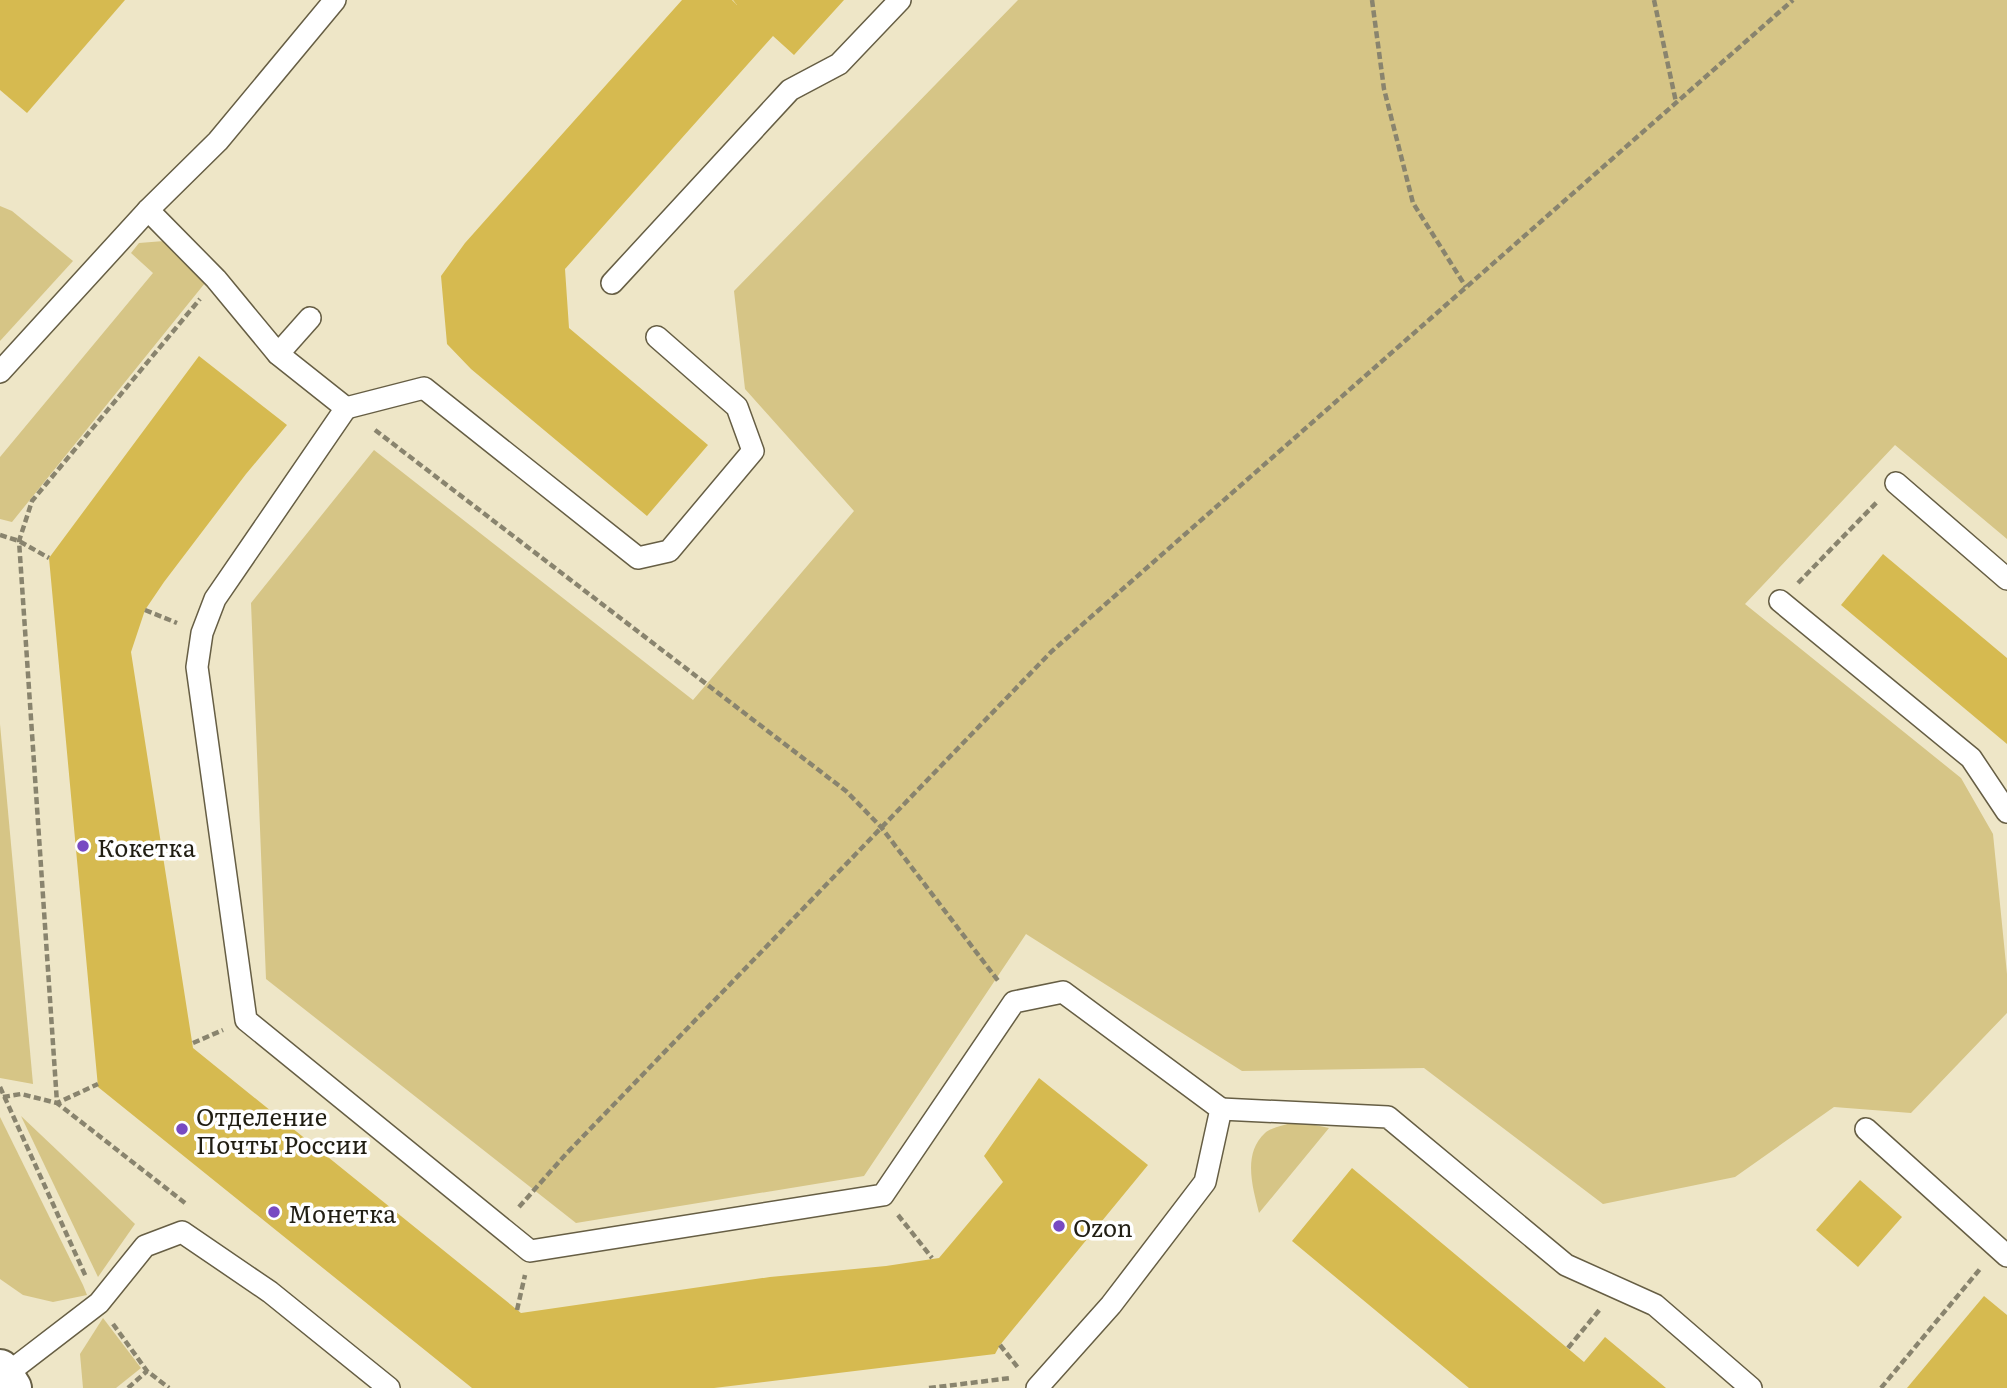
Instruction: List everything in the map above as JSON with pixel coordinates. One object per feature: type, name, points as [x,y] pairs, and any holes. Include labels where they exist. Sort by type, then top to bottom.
[{"type":"lane","points":[[0,372],[148,210],[218,141],[335,0]]},
{"type":"lane","points":[[612,283],[790,90],[839,64],[900,0]]},
{"type":"lane","points":[[148,210],[216,279],[278,354],[346,408]]},
{"type":"lane","points":[[278,354],[310,318]]},
{"type":"lane","points":[[657,337],[737,407],[752,451],[668,551],[638,558],[424,388],[346,408],[215,599],[202,633],[197,667],[246,1020],[530,1251],[883,1195],[1014,1002],[1063,992],[1221,1110],[1388,1117],[1566,1265],[1655,1305],[1751,1388]]},
{"type":"lane","points":[[1896,483],[2007,579]]},
{"type":"lane","points":[[1780,601],[1971,758],[2007,812]]},
{"type":"lane","points":[[1030,1382],[1111,1305],[1205,1182],[1221,1110]]},
{"type":"lane","points":[[1866,1129],[2002,1252]]},
{"type":"lane","points":[[5,1378],[99,1303],[145,1245],[182,1232],[270,1292],[389,1388]]},
{"type":"path","points":[[1372,0],[1384,89],[1413,202],[1465,287]]},
{"type":"path","points":[[1654,0],[1676,103]]},
{"type":"path","points":[[501,1227],[566,1154],[1051,652],[1793,0]]},
{"type":"path","points":[[57,1103],[19,541],[32,501],[216,279]]},
{"type":"path","points":[[346,408],[845,791],[881,827],[1014,1002]]},
{"type":"path","points":[[1780,601],[1896,483]]},
{"type":"path","points":[[0,536],[19,541],[49,558]]},
{"type":"path","points":[[57,1103],[98,1084]]},
{"type":"path","points":[[0,1087],[99,1303],[147,1371],[169,1388]]},
{"type":"path","points":[[3,1097],[21,1094],[57,1103],[189,1206]]},
{"type":"path","points":[[883,1195],[932,1258]]},
{"type":"path","points":[[1881,1388],[2002,1252]]},
{"type":"path","points":[[1568,1348],[1617,1288]]},
{"type":"path","points":[[128,1388],[147,1371]]},
{"type":"path","points":[[929,1388],[1030,1382]]},
{"type":"shaded area","points":[[1018,0],[2007,0],[2007,539],[1895,445],[1745,604],[1961,778],[1993,834],[2007,974],[2007,1013],[1911,1113],[1834,1107],[1735,1177],[1603,1204],[1424,1068],[1242,1071],[1026,934],[864,1176],[576,1223],[266,979],[251,603],[374,450],[693,700],[854,511],[745,389],[734,291]]},
{"type":"shaded area","points":[[0,206],[12,211],[73,261],[0,341]]},
{"type":"shaded area","points":[[164,241],[205,283],[12,522],[0,519],[0,457],[153,273],[131,253],[139,243]]},
{"type":"shaded area","points":[[0,724],[33,1084],[0,1078]]},
{"type":"shaded area","points":[[21,1116],[135,1224],[98,1277]]},
{"type":"shaded area","points":[[0,1117],[87,1295],[53,1302],[23,1295],[0,1279]]},
{"type":"shaded area","points":[[1296,1121],[1329,1128],[1259,1213],[1251,1172],[1251,1161],[1258,1141],[1268,1131]]},
{"type":"shaded area","points":[[103,1318],[141,1368],[116,1388],[83,1388],[80,1354]]},
{"type":"building","points":[[0,0],[125,0],[27,113],[0,90]]},
{"type":"building","points":[[682,0],[732,0],[737,5],[733,0],[844,0],[794,55],[773,36],[565,269],[569,328],[708,445],[647,516],[471,369],[447,344],[441,276],[465,243]]},
{"type":"building","points":[[199,356],[287,425],[164,582],[145,610],[131,652],[193,1048],[521,1313],[770,1277],[939,1258],[1003,1182],[984,1156],[1039,1078],[1148,1165],[995,1354],[714,1388],[472,1388],[98,1087],[49,558]]},
{"type":"building","points":[[1883,554],[2007,658],[2007,744],[1841,605]]},
{"type":"building","points":[[1352,1168],[1584,1362],[1605,1337],[1666,1388],[1469,1388],[1292,1241]]},
{"type":"building","points":[[1860,1180],[1902,1217],[1858,1267],[1816,1230]]},
{"type":"building","points":[[1984,1296],[2007,1315],[2007,1388],[1907,1388]]},
{"type":"place","name":"Кокетка","points":[[83,846]]},
{"type":"place","name":"Отделение Почты России","points":[[182,1129]]},
{"type":"place","name":"Монетка","points":[[274,1212]]},
{"type":"place","name":"Ozon","points":[[1059,1226]]}]
